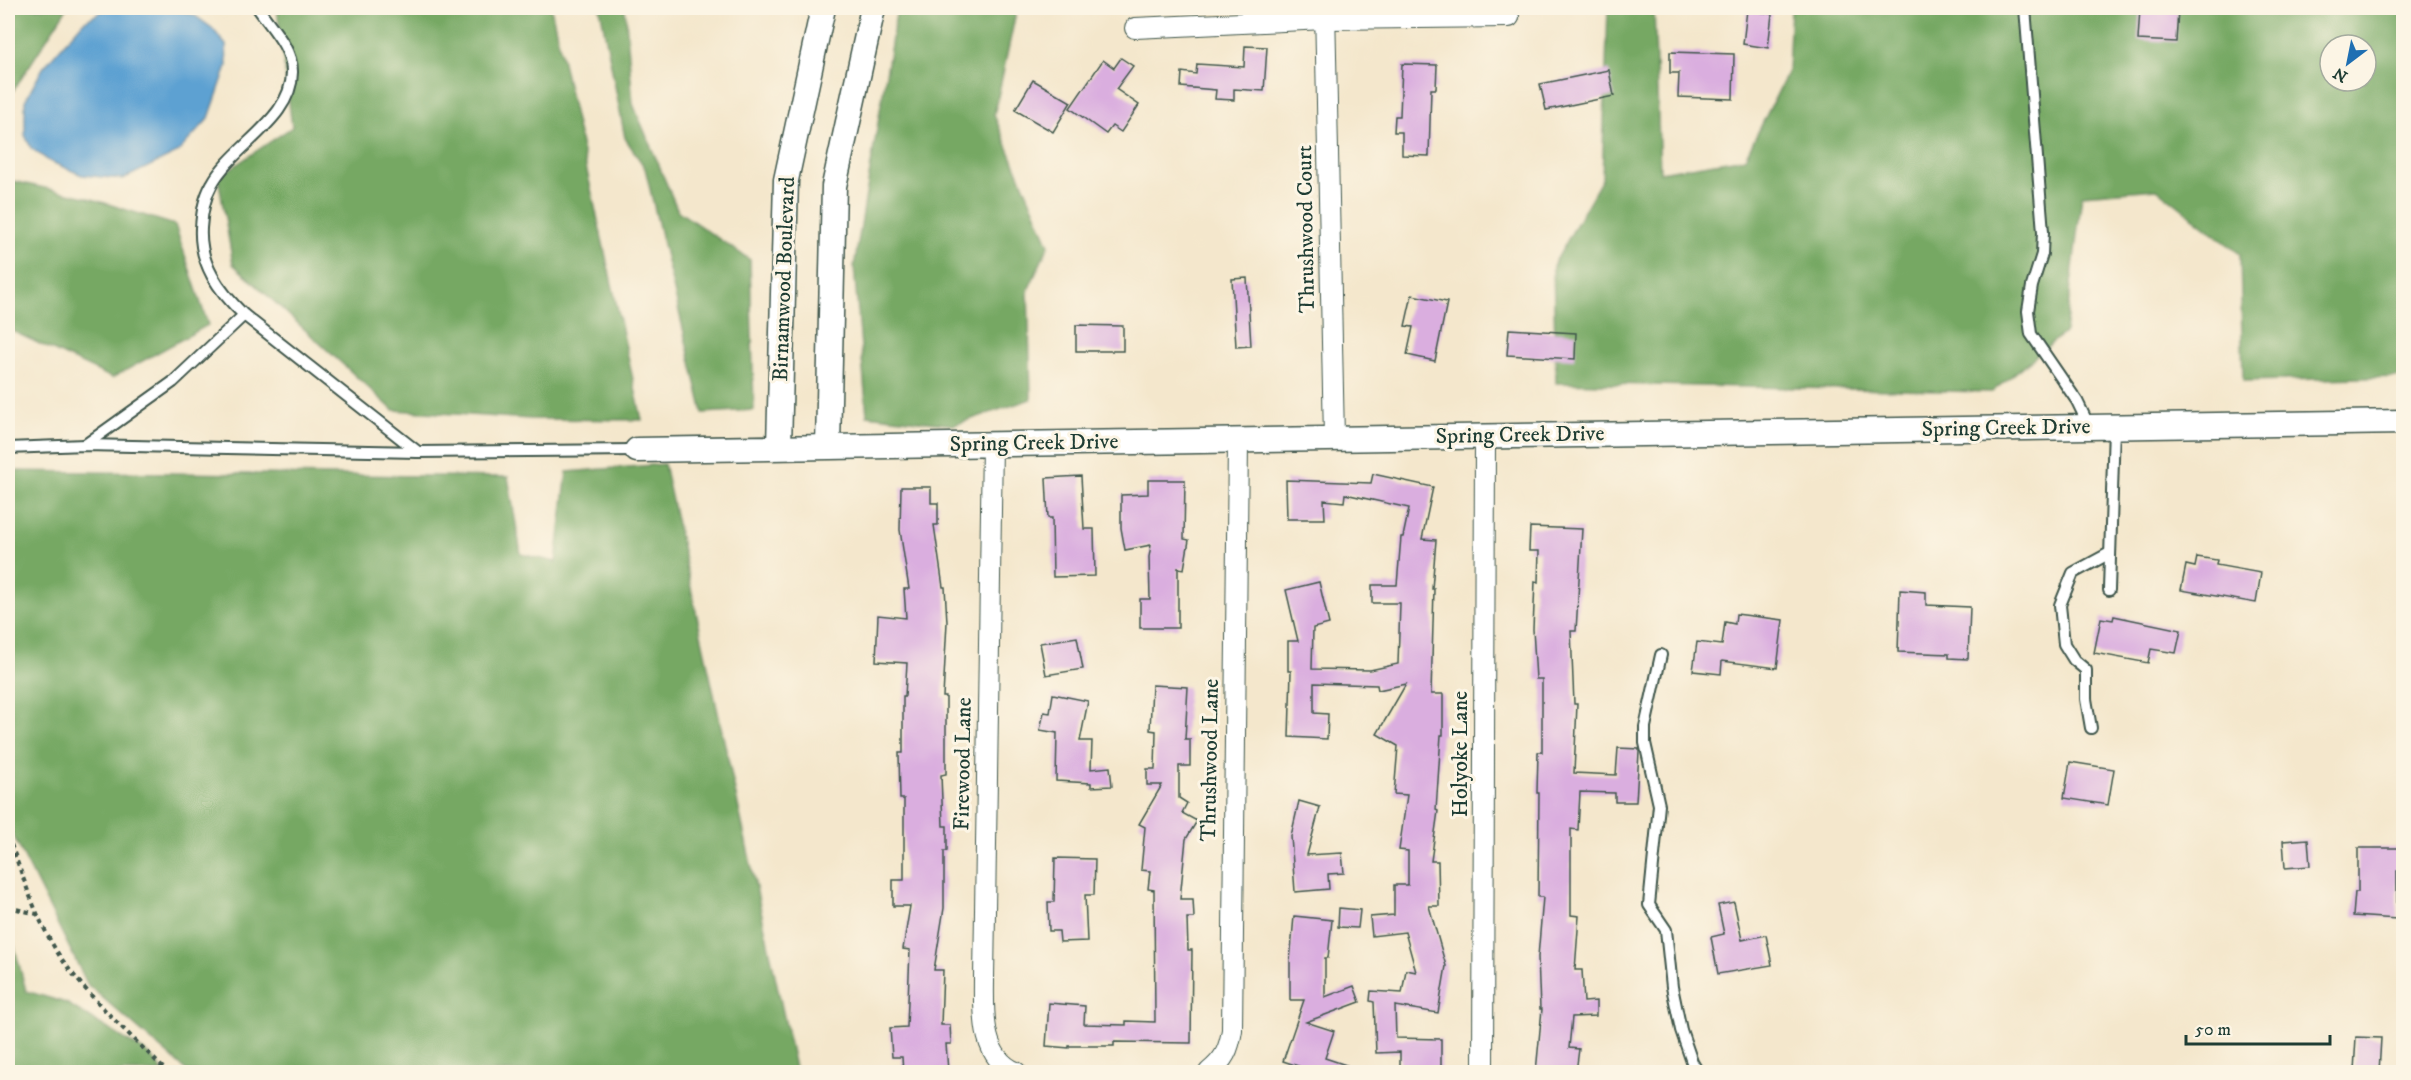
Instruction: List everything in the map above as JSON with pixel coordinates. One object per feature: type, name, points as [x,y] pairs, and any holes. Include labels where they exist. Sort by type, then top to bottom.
[{"type":"street","name":"Birnamwood Boulevard","points":[[779,446],[786,180],[823,8]]},
{"type":"street","name":"Birnamwood Boulevard","points":[[828,445],[834,186],[873,8]]},
{"type":"street","points":[[1135,28],[1325,13],[1509,17]]},
{"type":"street","name":"Thrushwood Court","points":[[1325,13],[1334,438]]},
{"type":"street","name":"Spring Creek Drive","points":[[637,450],[828,445],[1238,441],[2403,422]]},
{"type":"street","name":"Holyoke Lane","points":[[1484,1072],[1485,436]]},
{"type":"street","name":"Thrushwood Lane","points":[[1209,1072],[1221,1062],[1229,1047],[1232,1030],[1238,441]]},
{"type":"street","name":"Firewood Lane","points":[[992,444],[985,1025],[988,1042],[1004,1067],[1016,1072]]},
{"type":"lane","points":[[258,8],[290,57],[292,71],[290,88],[285,103],[221,170],[212,184],[204,201],[200,236],[202,252],[215,283],[244,315],[418,452]]},
{"type":"lane","points":[[2025,8],[2043,232],[2042,254],[2032,286],[2028,311],[2031,334],[2077,401],[2089,427]]},
{"type":"lane","points":[[85,445],[173,382],[244,315]]},
{"type":"lane","points":[[2109,590],[2114,427]]},
{"type":"lane","points":[[8,448],[85,445],[418,452],[637,450]]},
{"type":"lane","points":[[2091,728],[2086,699],[2086,670],[2073,660],[2064,644],[2060,605],[2073,573],[2110,553]]},
{"type":"lane","points":[[1662,656],[1645,727],[1645,743],[1659,805],[1649,905],[1666,930],[1672,987],[1681,1030],[1692,1062],[1698,1072]]},
{"type":"path","points":[[8,836],[37,914],[65,964],[87,990],[167,1072]]},
{"type":"path","points":[[8,907],[37,914]]},
{"type":"green space","points":[[8,8],[67,8],[8,99]]},
{"type":"green space","points":[[277,8],[551,8],[642,420],[531,419],[393,410],[233,264],[218,177],[292,127]]},
{"type":"green space","points":[[600,8],[625,8],[633,104],[678,211],[750,260],[754,410],[703,413],[645,168],[625,138]]},
{"type":"green space","points":[[897,8],[1017,8],[994,115],[1049,245],[1028,290],[1031,399],[954,425],[867,415],[854,267]]},
{"type":"green space","points":[[1608,8],[1654,8],[1660,172],[1745,158],[1788,72],[1791,8],[2403,8],[2403,377],[2243,381],[2240,254],[2157,189],[2082,195],[2065,332],[1992,392],[1556,383],[1553,266],[1602,179]]},
{"type":"green space","points":[[8,180],[86,197],[175,225],[208,325],[112,378],[8,329]]},
{"type":"green space","points":[[664,464],[796,1072],[188,1072],[88,985],[8,825],[8,471],[508,477],[521,554],[556,562],[567,472]]},
{"type":"green space","points":[[8,922],[26,991],[66,1003],[149,1054],[163,1072],[8,1072]]},
{"type":"water","points":[[108,8],[168,8],[194,15],[212,28],[226,45],[227,66],[209,118],[177,153],[123,179],[82,175],[49,161],[31,148],[25,135],[25,101],[43,68],[83,22]]},
{"type":"building","points":[[2140,8],[2178,10],[2176,42],[2138,40]]},
{"type":"building","points":[[1747,10],[1772,14],[1768,48],[1743,44]]},
{"type":"building","points":[[1245,46],[1267,47],[1264,91],[1234,89],[1234,100],[1215,99],[1216,90],[1181,87],[1182,72],[1196,74],[1197,64],[1244,67]]},
{"type":"building","points":[[1670,52],[1734,54],[1733,99],[1678,97],[1679,73],[1670,73]]},
{"type":"building","points":[[1121,58],[1133,66],[1116,89],[1139,105],[1121,132],[1112,126],[1106,134],[1070,108],[1103,60],[1114,68]]},
{"type":"building","points":[[1402,64],[1437,65],[1436,89],[1431,89],[1429,156],[1402,155],[1402,132],[1394,132],[1395,116],[1400,116]]},
{"type":"building","points":[[1609,70],[1614,96],[1546,110],[1540,84]]},
{"type":"building","points":[[1033,80],[1071,102],[1053,132],[1015,110]]},
{"type":"building","points":[[1247,278],[1251,346],[1236,347],[1232,279]]},
{"type":"building","points":[[1412,295],[1447,302],[1435,361],[1407,355],[1413,327],[1405,326]]},
{"type":"building","points":[[1076,325],[1123,326],[1123,351],[1076,351]]},
{"type":"building","points":[[1509,329],[1576,333],[1575,359],[1507,355]]},
{"type":"building","points":[[1373,474],[1433,487],[1422,539],[1436,540],[1432,589],[1434,589],[1431,694],[1443,694],[1443,735],[1441,735],[1436,810],[1438,811],[1431,861],[1438,861],[1439,906],[1429,906],[1446,966],[1438,1013],[1395,1006],[1396,1038],[1441,1039],[1441,1072],[1400,1072],[1400,1052],[1376,1053],[1374,1002],[1370,1001],[1371,991],[1402,993],[1406,970],[1416,972],[1405,932],[1372,936],[1370,917],[1394,915],[1394,885],[1408,885],[1408,851],[1399,850],[1407,795],[1394,794],[1398,746],[1377,734],[1406,684],[1378,690],[1377,685],[1314,683],[1314,713],[1328,714],[1327,739],[1289,737],[1291,671],[1288,671],[1288,641],[1298,641],[1286,590],[1319,582],[1329,624],[1313,628],[1312,669],[1370,670],[1398,664],[1400,603],[1372,603],[1372,585],[1397,585],[1401,537],[1403,537],[1409,508],[1345,494],[1344,502],[1324,500],[1325,519],[1287,519],[1286,480],[1371,483]]},
{"type":"building","points":[[1081,476],[1084,529],[1094,529],[1095,576],[1053,577],[1052,518],[1048,518],[1046,478]]},
{"type":"building","points":[[1148,480],[1185,480],[1184,539],[1189,540],[1184,569],[1178,568],[1178,628],[1140,628],[1140,599],[1150,599],[1151,545],[1125,550],[1121,528],[1121,495],[1148,494]]},
{"type":"building","points":[[901,487],[931,487],[931,503],[938,503],[938,525],[934,525],[943,587],[945,587],[947,622],[943,697],[946,697],[946,774],[941,775],[943,826],[947,826],[947,851],[944,851],[944,908],[934,970],[943,970],[941,1025],[950,1025],[951,1044],[946,1044],[948,1071],[903,1072],[902,1057],[892,1057],[890,1028],[907,1027],[910,950],[903,949],[910,906],[893,906],[893,880],[904,880],[904,799],[900,799],[899,753],[903,753],[903,696],[905,696],[907,663],[876,661],[878,615],[906,618],[904,589],[909,589],[900,530]]},
{"type":"building","points":[[1530,527],[1582,529],[1576,631],[1571,631],[1574,704],[1577,704],[1574,773],[1616,775],[1618,748],[1639,749],[1636,802],[1615,802],[1615,793],[1580,792],[1578,830],[1571,829],[1571,915],[1579,916],[1575,970],[1582,970],[1584,1002],[1596,1001],[1596,1016],[1572,1017],[1569,1048],[1579,1049],[1576,1072],[1536,1072],[1542,1009],[1540,1009],[1538,957],[1543,897],[1538,897],[1539,793],[1537,793],[1538,752],[1542,752],[1542,679],[1536,679],[1533,629],[1539,551],[1529,551]]},
{"type":"building","points":[[2197,557],[2217,560],[2216,565],[2261,573],[2256,603],[2181,590],[2186,565],[2195,567]]},
{"type":"building","points":[[1900,590],[1926,592],[1926,605],[1970,607],[1968,659],[1949,658],[1949,654],[1898,652]]},
{"type":"building","points":[[1736,614],[1783,620],[1777,668],[1722,661],[1721,674],[1693,671],[1697,642],[1722,645],[1725,622],[1735,624]]},
{"type":"building","points":[[2114,616],[2181,630],[2176,653],[2151,649],[2148,663],[2094,653],[2101,618],[2113,620]]},
{"type":"building","points":[[1077,637],[1083,669],[1046,675],[1040,643]]},
{"type":"building","points":[[1152,685],[1188,687],[1185,739],[1190,739],[1190,766],[1179,766],[1179,798],[1187,803],[1182,813],[1197,821],[1186,839],[1180,899],[1193,899],[1194,918],[1187,918],[1188,950],[1192,950],[1191,1043],[1114,1042],[1114,1046],[1069,1046],[1069,1048],[1046,1046],[1049,1003],[1085,1006],[1084,1024],[1126,1025],[1126,1021],[1155,1022],[1154,890],[1148,889],[1150,871],[1141,870],[1145,827],[1139,824],[1162,785],[1147,785],[1147,769],[1155,769],[1156,731],[1150,730]]},
{"type":"building","points":[[1053,694],[1088,701],[1080,741],[1092,741],[1091,769],[1110,767],[1112,786],[1091,787],[1091,783],[1056,781],[1057,733],[1040,730],[1044,712],[1050,713]]},
{"type":"building","points":[[2070,762],[2114,769],[2108,805],[2064,798]]},
{"type":"building","points":[[1299,801],[1320,807],[1307,855],[1342,853],[1344,873],[1328,874],[1329,889],[1295,892],[1291,836]]},
{"type":"building","points":[[2308,839],[2310,866],[2285,868],[2283,841]]},
{"type":"building","points":[[2358,848],[2403,848],[2403,871],[2397,871],[2397,919],[2353,916],[2355,892],[2358,892]]},
{"type":"building","points":[[1055,858],[1095,859],[1094,895],[1085,895],[1087,941],[1060,942],[1059,931],[1049,931],[1048,902],[1054,902]]},
{"type":"building","points":[[1734,902],[1742,940],[1766,935],[1772,965],[1718,974],[1711,937],[1724,934],[1718,905]]},
{"type":"building","points":[[1339,908],[1360,910],[1358,928],[1338,927]]},
{"type":"building","points":[[1294,916],[1332,920],[1328,958],[1325,958],[1325,997],[1354,986],[1360,1002],[1306,1022],[1334,1031],[1325,1058],[1361,1070],[1360,1072],[1316,1072],[1283,1061],[1304,1000],[1290,1000],[1290,962]]},
{"type":"building","points":[[2356,1037],[2381,1038],[2379,1072],[2354,1071]]}]
